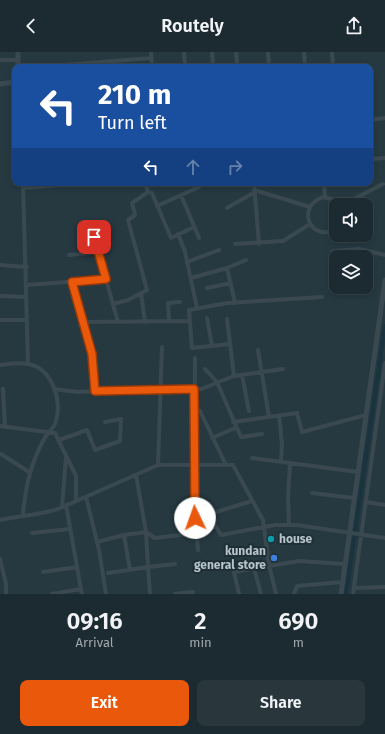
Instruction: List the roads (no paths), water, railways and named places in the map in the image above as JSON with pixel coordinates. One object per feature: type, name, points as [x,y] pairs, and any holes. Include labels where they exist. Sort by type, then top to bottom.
[{"type":"street","points":[[18,52],[18,64]]},
{"type":"street","points":[[151,52],[152,64]]},
{"type":"street","points":[[184,52],[185,64]]},
{"type":"street","points":[[212,52],[213,64]]},
{"type":"street","points":[[236,52],[236,62]]},
{"type":"street","points":[[268,52],[269,64]]},
{"type":"street","points":[[304,52],[305,64]]},
{"type":"street","points":[[332,52],[333,64]]},
{"type":"street","points":[[86,64],[152,58]]},
{"type":"street","points":[[0,60],[18,60]]},
{"type":"street","points":[[0,84],[12,82]]},
{"type":"street","points":[[373,120],[385,118]]},
{"type":"street","points":[[373,159],[385,158]]},
{"type":"street","points":[[355,198],[383,184]]},
{"type":"street","points":[[24,186],[28,364]]},
{"type":"street","points":[[146,186],[148,192],[152,193],[171,238],[194,227]]},
{"type":"street","points":[[254,186],[259,244]]},
{"type":"street","points":[[324,186],[325,197]]},
{"type":"street","points":[[157,206],[199,187]]},
{"type":"street","points":[[227,208],[255,191],[310,207]]},
{"type":"street","points":[[113,304],[147,290],[128,220],[135,215],[132,203],[148,192]]},
{"type":"street","points":[[181,195],[199,238]]},
{"type":"street","points":[[329,198],[325,197],[316,200],[310,207],[308,217],[310,224],[321,232],[329,232]]},
{"type":"street","points":[[236,244],[283,242],[310,224]]},
{"type":"street","points":[[178,234],[187,262],[197,308]]},
{"type":"street","points":[[94,237],[118,322]]},
{"type":"street","points":[[187,262],[219,250]]},
{"type":"street","points":[[346,250],[363,250]]},
{"type":"street","points":[[69,255],[98,252]]},
{"type":"street","points":[[373,252],[385,255]]},
{"type":"street","points":[[191,278],[227,268],[246,260]]},
{"type":"street","points":[[0,265],[27,267]]},
{"type":"street","points":[[227,268],[235,303]]},
{"type":"street","points":[[27,285],[106,279]]},
{"type":"street","points":[[340,594],[350,533],[385,280]]},
{"type":"street","points":[[72,282],[92,354],[95,391]]},
{"type":"street","points":[[207,288],[231,283]]},
{"type":"street","points":[[141,293],[144,322]]},
{"type":"street","points":[[0,296],[26,297]]},
{"type":"street","points":[[230,344],[192,348],[189,310],[235,303],[322,297]]},
{"type":"street","points":[[169,321],[168,303],[180,302]]},
{"type":"street","points":[[207,318],[212,346]]},
{"type":"street","points":[[227,319],[234,376]]},
{"type":"street","points":[[0,320],[26,320]]},
{"type":"street","points":[[83,322],[189,321]]},
{"type":"street","points":[[158,465],[162,347]]},
{"type":"street","points":[[258,350],[268,417]]},
{"type":"street","points":[[195,358],[193,407],[194,505],[198,550]]},
{"type":"street","points":[[353,594],[385,363]]},
{"type":"street","points":[[0,364],[28,364],[44,372],[54,389],[56,421],[53,428],[48,431],[29,472],[24,490],[23,515]]},
{"type":"street","points":[[205,368],[217,382],[232,422],[241,437],[262,434]]},
{"type":"street","points":[[54,389],[78,392],[160,388],[201,389],[234,376],[283,369]]},
{"type":"street","points":[[242,375],[248,411]]},
{"type":"street","points":[[3,389],[5,426]]},
{"type":"street","points":[[193,407],[200,411],[226,465]]},
{"type":"street","points":[[232,422],[297,413],[302,432],[366,415]]},
{"type":"street","points":[[279,415],[282,444],[281,462]]},
{"type":"street","points":[[59,440],[87,430],[95,450],[120,441],[121,419],[105,422]]},
{"type":"street","points":[[0,426],[48,431],[55,434],[76,476],[76,501]]},
{"type":"street","points":[[212,438],[235,428]]},
{"type":"street","points":[[1,454],[29,472]]},
{"type":"street","points":[[66,456],[64,506],[70,529],[82,594]]},
{"type":"street","points":[[252,458],[358,472]]},
{"type":"street","points":[[290,463],[288,496],[290,525]]},
{"type":"street","points":[[0,520],[23,515],[40,514],[64,506],[158,465],[233,465],[263,520],[269,565],[276,594]]},
{"type":"street","points":[[136,474],[146,532],[150,594]]},
{"type":"street","points":[[312,493],[354,498]]},
{"type":"street","points":[[86,496],[97,542],[106,594]]},
{"type":"street","points":[[216,512],[252,501]]},
{"type":"street","points":[[366,502],[385,505]]},
{"type":"street","points":[[97,542],[124,535],[146,532],[155,538],[196,532],[216,527],[221,535],[264,527],[290,525],[385,538]]},
{"type":"street","points":[[32,533],[70,529]]},
{"type":"street","points":[[124,535],[130,570]]},
{"type":"street","points":[[228,554],[266,547]]},
{"type":"street","points":[[0,559],[6,584],[6,594]]},
{"type":"street","points":[[238,594],[234,572],[298,561],[345,564]]},
{"type":"street","points":[[108,573],[175,564]]},
{"type":"street","points":[[43,572],[77,567]]},
{"type":"street","points":[[254,568],[261,594]]},
{"type":"street","points":[[294,594],[294,588],[297,586],[342,582]]},
{"type":"street","points":[[354,588],[385,587]]},
{"type":"street","points":[[52,594],[81,589]]},
{"type":"street","points":[[174,594],[193,592]]},
{"type":"waterway","points":[[346,594],[385,326]]},
{"type":"place","name":"house","points":[[271,539]]},
{"type":"place","name":"kundan general store","points":[[274,558]]}]
